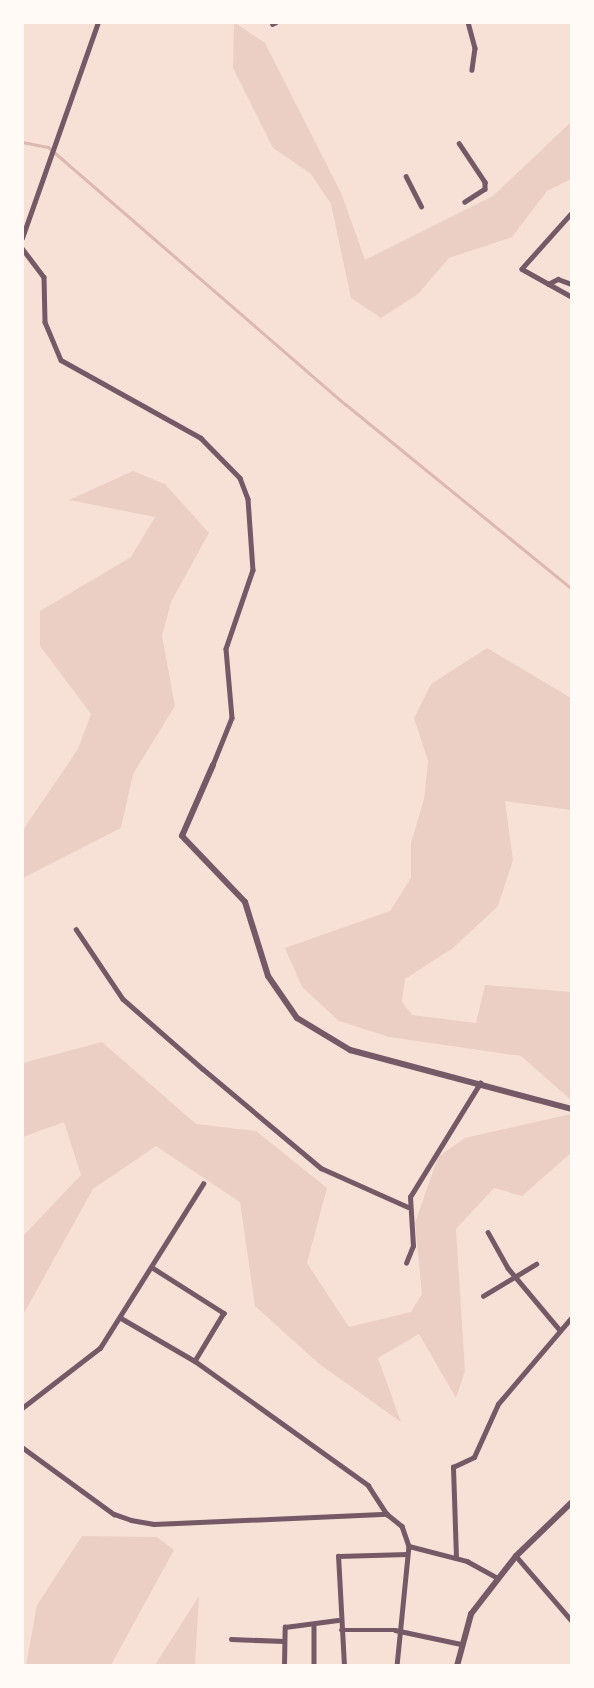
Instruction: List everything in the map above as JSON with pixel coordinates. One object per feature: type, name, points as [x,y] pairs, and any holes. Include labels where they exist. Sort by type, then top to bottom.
[{"type":"street","points":[[22,238],[98,22]]},
{"type":"street","points":[[468,22],[475,48],[472,70]]},
{"type":"street","points":[[459,143],[485,182],[485,189],[465,202]]},
{"type":"street","points":[[406,176],[421,206]]},
{"type":"street","points":[[572,213],[522,269],[572,297]]},
{"type":"street","points":[[22,248],[44,277],[45,322],[61,360],[201,438],[240,478],[248,499],[253,570],[226,650],[232,718],[182,836],[245,902],[264,965],[288,1008],[309,1029],[350,1050],[572,1109]]},
{"type":"street","points":[[548,284],[558,279],[572,284]]},
{"type":"street","points":[[76,929],[123,999],[203,1070],[321,1168],[408,1208]]},
{"type":"street","points":[[406,1263],[413,1246],[408,1208],[480,1083]]},
{"type":"street","points":[[22,1408],[80,1368],[121,1318],[203,1184]]},
{"type":"street","points":[[488,1232],[515,1276],[559,1329]]},
{"type":"street","points":[[483,1296],[536,1264]]},
{"type":"street","points":[[153,1268],[224,1313],[195,1362]]},
{"type":"street","points":[[456,1558],[453,1467],[474,1457],[498,1404],[559,1329],[572,1317]]},
{"type":"street","points":[[121,1318],[195,1362],[368,1485],[387,1514],[402,1526],[409,1546],[397,1665]]},
{"type":"street","points":[[22,1448],[114,1514],[142,1522],[387,1514]]},
{"type":"street","points":[[457,1665],[471,1614],[516,1556],[572,1502]]},
{"type":"street","points":[[409,1546],[456,1558],[498,1578]]},
{"type":"street","points":[[344,1665],[338,1620],[338,1556],[407,1554]]},
{"type":"street","points":[[516,1556],[572,1621]]},
{"type":"street","points":[[284,1665],[285,1627],[338,1620]]},
{"type":"street","points":[[314,1624],[314,1665]]},
{"type":"street","points":[[341,1630],[402,1631],[461,1644]]},
{"type":"street","points":[[231,1639],[284,1641]]},
{"type":"shaded area","points":[[234,22],[265,43],[342,195],[365,260],[493,196],[571,122],[571,179],[547,191],[512,237],[449,258],[418,294],[381,318],[351,298],[331,204],[311,174],[273,148],[233,68]]},
{"type":"shaded area","points":[[133,471],[165,484],[209,533],[171,602],[162,636],[175,706],[133,774],[121,828],[23,878],[23,830],[78,749],[91,714],[40,646],[40,611],[131,557],[155,517],[69,500]]},
{"type":"shaded area","points":[[487,648],[571,698],[571,810],[505,801],[513,860],[498,906],[453,948],[405,979],[402,1002],[412,1015],[476,1023],[485,985],[571,992],[571,1100],[521,1056],[389,1037],[339,1021],[302,987],[285,948],[390,911],[411,878],[411,843],[424,799],[428,761],[414,718],[431,684]]},
{"type":"shaded area","points":[[102,1042],[196,1124],[256,1131],[327,1188],[307,1263],[349,1327],[411,1312],[422,1294],[415,1223],[438,1157],[465,1138],[571,1114],[571,1153],[522,1196],[494,1188],[456,1229],[465,1371],[456,1398],[419,1334],[378,1358],[401,1422],[318,1363],[255,1306],[240,1202],[156,1146],[93,1189],[23,1315],[23,1236],[81,1175],[64,1122],[23,1137],[23,1063]]},
{"type":"shaded area","points":[[82,1536],[157,1537],[174,1550],[111,1665],[26,1665],[37,1605]]},
{"type":"shaded area","points":[[199,1596],[195,1665],[155,1665]]},
{"type":"waterway","points":[[22,142],[48,147],[345,404],[572,589]]}]
